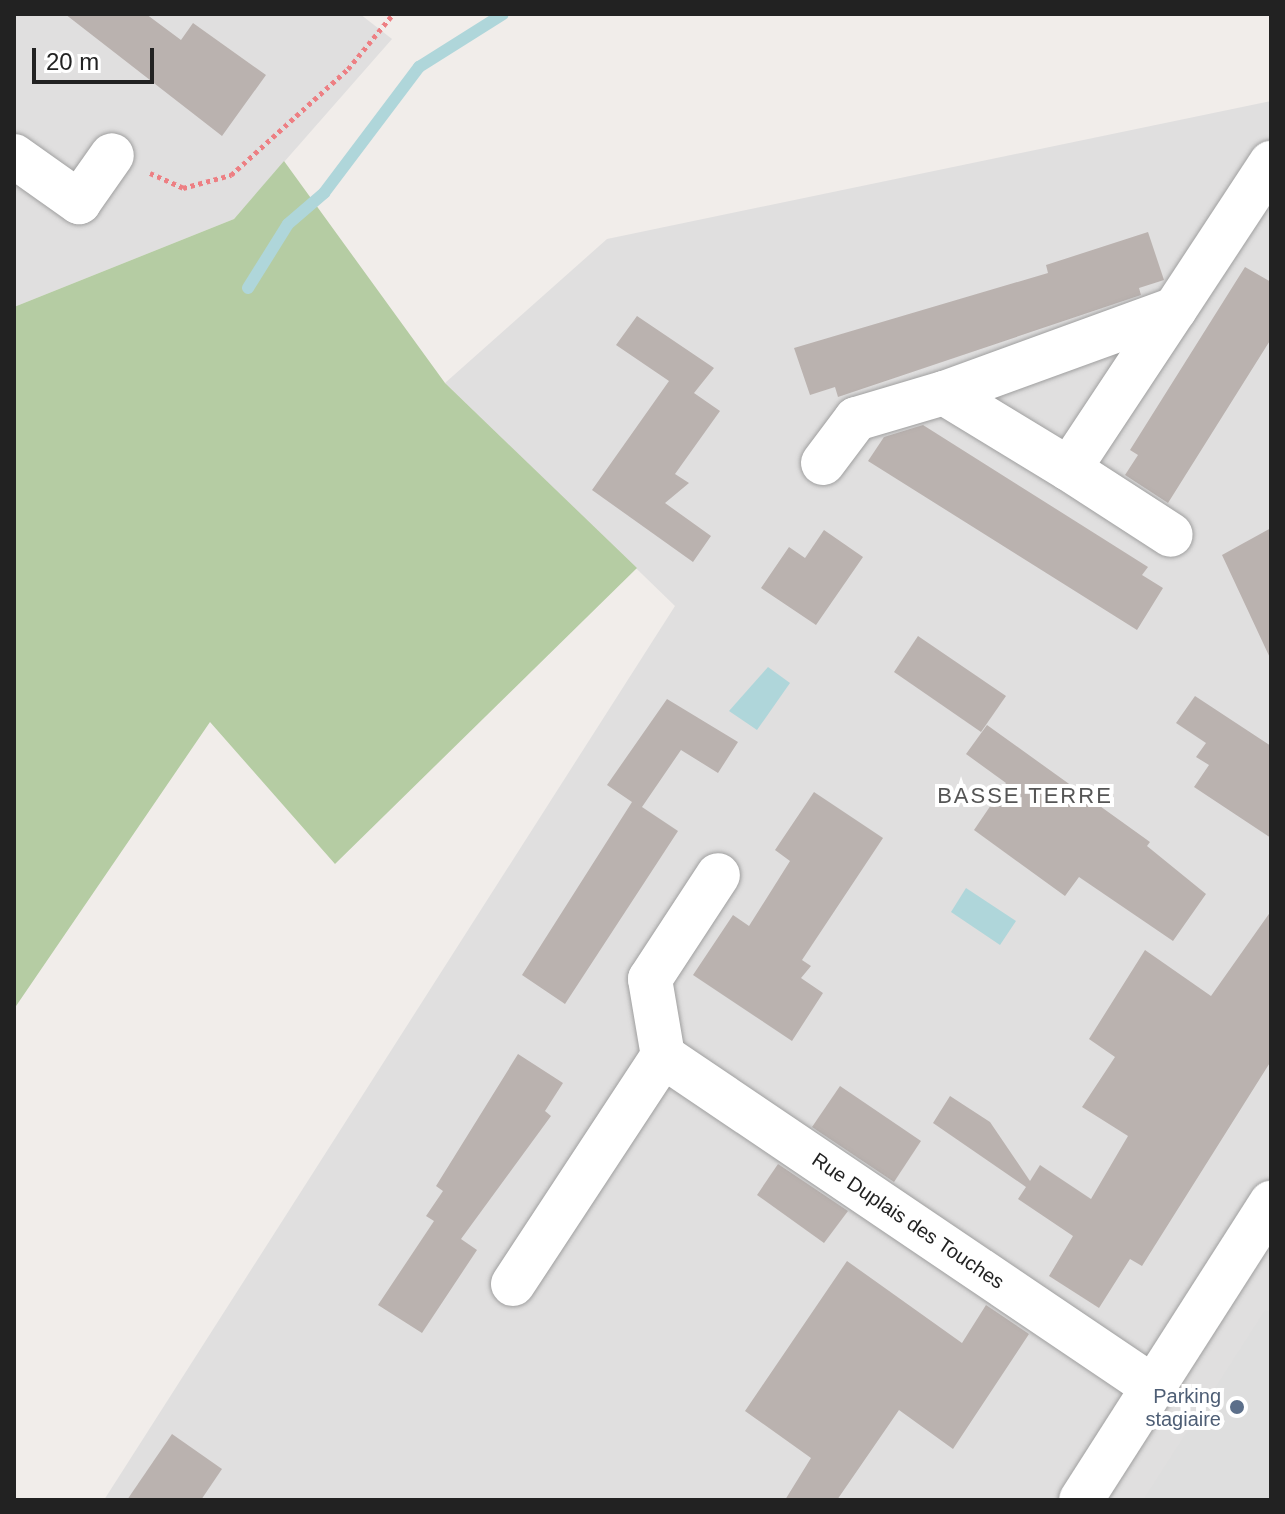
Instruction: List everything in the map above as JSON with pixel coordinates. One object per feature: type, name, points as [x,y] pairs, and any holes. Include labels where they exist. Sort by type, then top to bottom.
[{"type":"street","points":[[14,156],[79,202],[112,155]]},
{"type":"street","points":[[1069,469],[1271,163]]},
{"type":"street","points":[[823,463],[856,419],[944,393],[1175,309]]},
{"type":"street","points":[[944,393],[1171,535]]},
{"type":"street","points":[[513,1284],[663,1056],[650,979],[718,875]]},
{"type":"street","name":"Rue Duplais des Touches","points":[[663,1056],[1153,1387]]},
{"type":"street","points":[[1081,1500],[1271,1203]]},
{"type":"path","points":[[112,155],[183,188],[231,175],[348,69],[393,14]]},
{"type":"shaded area","points":[[14,14],[360,14],[392,39],[234,219],[14,307]]},
{"type":"shaded area","points":[[1271,101],[1271,1500],[104,1500],[675,606],[445,383],[607,239]]},
{"type":"shaded area","name":"Parking stagiaire","points":[[1265,1310],[1271,1313],[1271,1500],[1143,1500]]},
{"type":"green space","points":[[284,161],[445,383],[637,568],[335,864],[210,722],[14,1009],[14,307],[234,219]]},
{"type":"water","points":[[768,667],[790,683],[757,730],[729,711]]},
{"type":"water","points":[[966,888],[1016,921],[1000,945],[951,912]]},
{"type":"building","points":[[65,14],[146,14],[181,40],[193,23],[266,75],[222,136]]},
{"type":"building","points":[[1148,232],[1164,280],[1139,288],[1141,295],[838,397],[835,387],[810,395],[794,348],[1048,273],[1046,265]]},
{"type":"building","points":[[1245,267],[1271,282],[1271,339],[1168,503],[1125,475],[1138,455],[1130,450]]},
{"type":"building","points":[[637,316],[714,368],[694,393],[720,411],[675,474],[689,483],[665,503],[711,536],[693,562],[592,490],[669,381],[616,345]]},
{"type":"building","points":[[923,425],[1148,567],[1142,575],[1163,588],[1137,630],[868,461],[884,437]]},
{"type":"building","points":[[1271,528],[1271,660],[1222,555]]},
{"type":"building","points":[[824,530],[863,557],[816,625],[761,588],[789,547],[805,558]]},
{"type":"building","points":[[918,636],[1006,696],[981,732],[894,672]]},
{"type":"building","points":[[1195,696],[1271,746],[1271,838],[1194,787],[1209,765],[1196,757],[1206,743],[1176,723]]},
{"type":"building","points":[[667,699],[738,742],[718,773],[681,750],[642,807],[678,831],[565,1004],[522,975],[632,802],[607,785]]},
{"type":"building","points":[[987,725],[1150,842],[1147,846],[1206,894],[1173,941],[1079,877],[1065,896],[974,830],[1006,783],[966,754]]},
{"type":"building","points":[[814,792],[883,838],[802,960],[811,966],[801,978],[823,993],[792,1041],[693,975],[733,915],[749,926],[790,861],[775,850]]},
{"type":"building","points":[[1271,911],[1271,1061],[1142,1266],[1130,1259],[1099,1308],[1049,1276],[1073,1236],[1018,1199],[1026,1187],[933,1123],[950,1096],[990,1122],[1030,1181],[1040,1165],[1091,1199],[1128,1136],[1082,1107],[1115,1057],[1089,1039],[1145,950],[1211,996]]},
{"type":"building","points":[[518,1054],[563,1083],[545,1111],[551,1116],[461,1239],[477,1250],[422,1333],[378,1305],[434,1221],[426,1216],[443,1191],[436,1186]]},
{"type":"building","points":[[840,1086],[921,1141],[894,1182],[812,1127]]},
{"type":"building","points":[[778,1164],[848,1211],[824,1243],[757,1195]]},
{"type":"building","points":[[847,1261],[962,1343],[986,1305],[1029,1334],[953,1449],[899,1410],[837,1500],[785,1500],[811,1458],[745,1411]]},
{"type":"building","points":[[172,1434],[222,1469],[201,1500],[127,1500]]},
{"type":"waterway","points":[[248,288],[288,224],[324,193],[419,67],[503,14]]},
{"type":"place","name":"Parking stagiaire","points":[[1237,1407]]},
{"type":"district","name":"BASSE TERRE","points":[[1025,796]]}]
